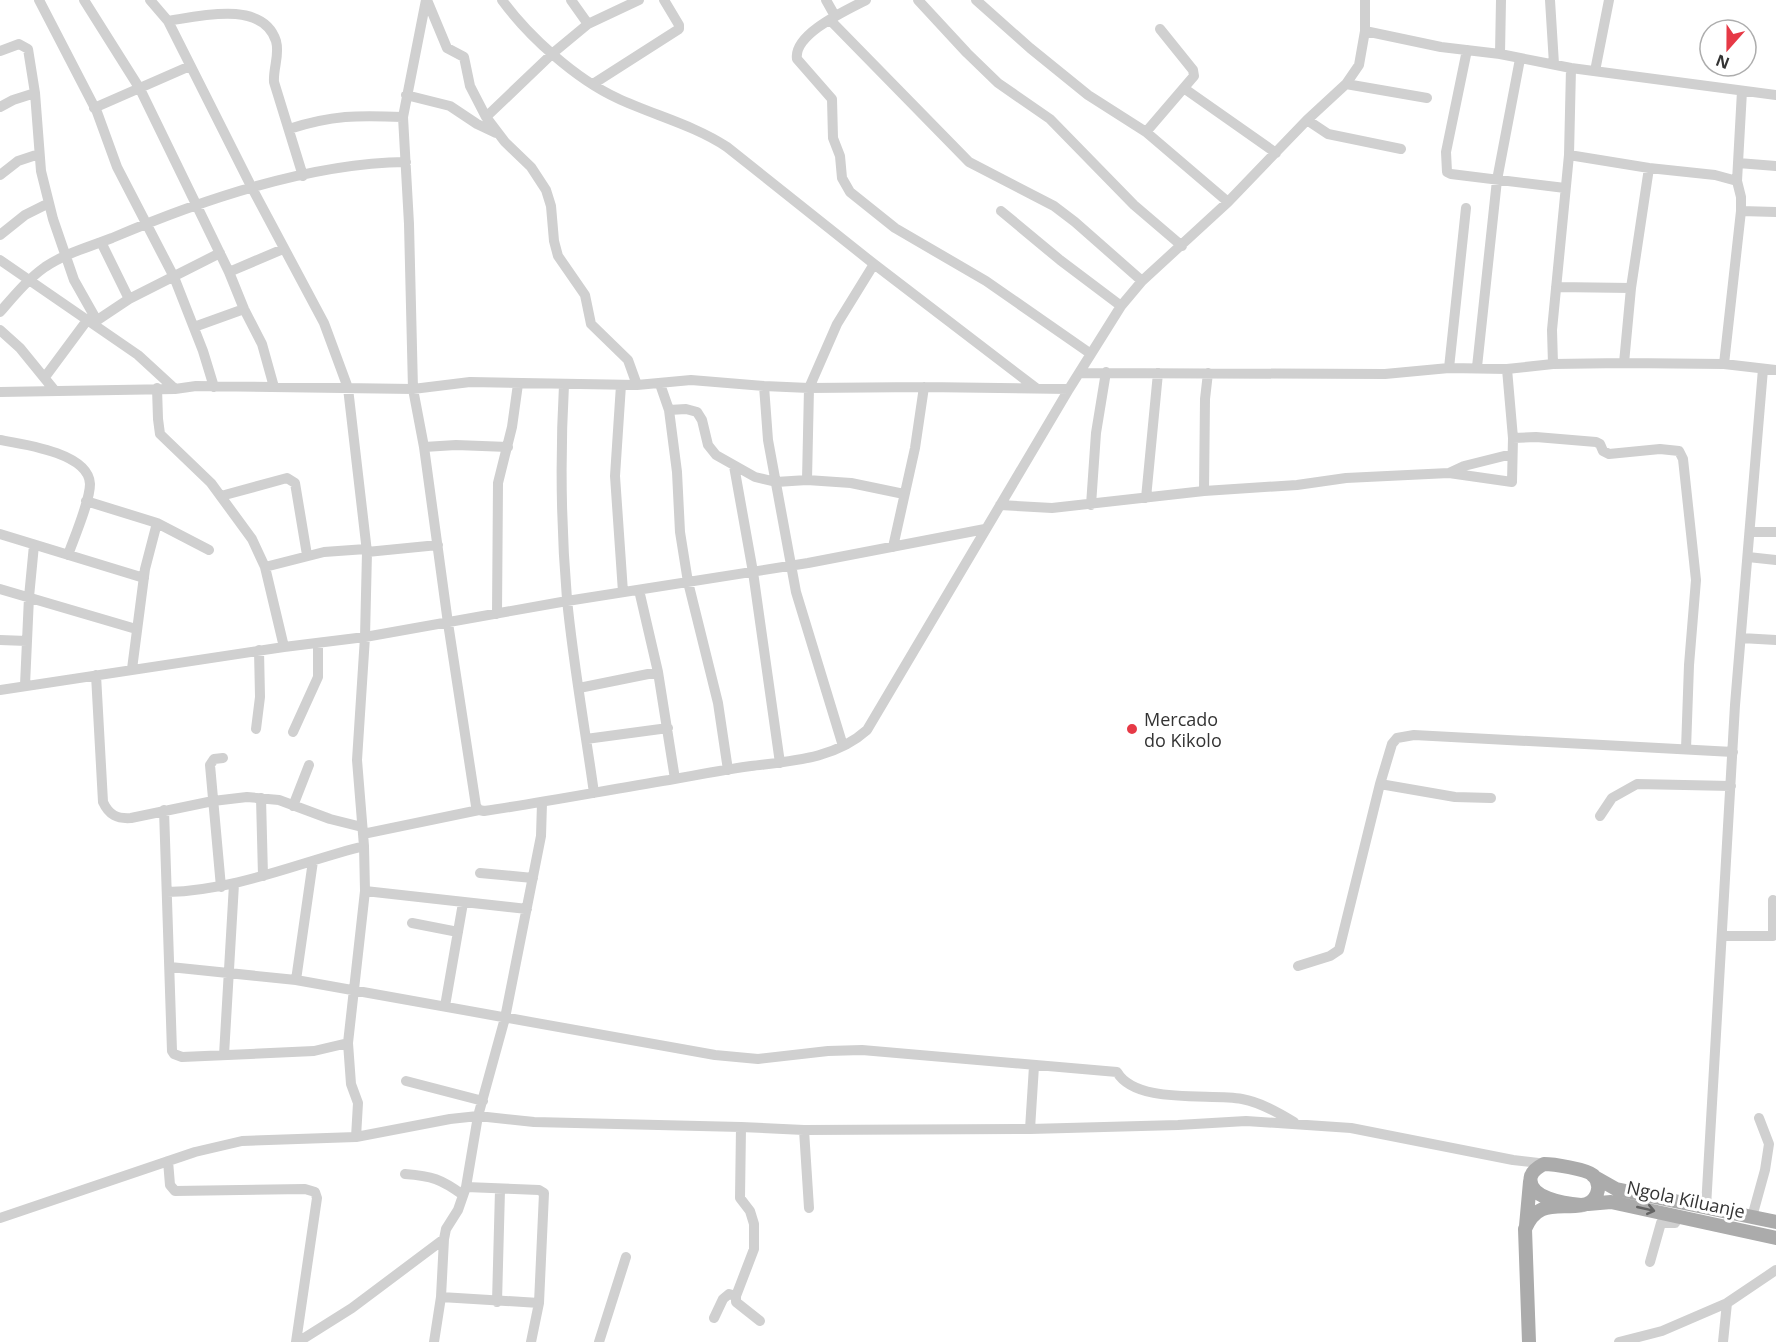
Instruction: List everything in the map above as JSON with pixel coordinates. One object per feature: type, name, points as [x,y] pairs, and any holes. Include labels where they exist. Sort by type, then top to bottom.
[{"type":"main road","points":[[1525,1229],[1534,1215],[1548,1207],[1585,1204],[1596,1196],[1597,1180],[1589,1172],[1549,1164],[1544,1164],[1534,1170],[1530,1180],[1525,1229],[1529,1342]]},
{"type":"main road","points":[[1593,1176],[1616,1189],[1776,1222]]},
{"type":"main road","name":"Ngola Kiluanje","points":[[1530,1180],[1534,1191],[1543,1197],[1585,1204],[1611,1202],[1776,1238]]},
{"type":"street","points":[[39,0],[94,108],[117,167],[174,277],[214,387]]},
{"type":"street","points":[[84,0],[140,89],[262,344],[274,387]]},
{"type":"street","points":[[150,0],[168,21],[252,188],[324,323],[348,388],[366,550],[365,637],[357,760],[365,891],[348,1043],[351,1084],[358,1103],[356,1137]]},
{"type":"street","points":[[427,0],[403,117],[413,389],[424,447],[476,806],[479,810]]},
{"type":"street","points":[[427,0],[447,48],[461,54],[465,59],[470,86],[486,117],[531,167],[546,190],[551,206],[554,241],[558,256],[585,295],[591,324],[628,360],[637,386]]},
{"type":"street","points":[[502,0],[526,29],[593,84],[615,97],[717,140],[1036,388]]},
{"type":"street","points":[[571,0],[588,24]]},
{"type":"street","points":[[486,117],[553,53],[588,24],[639,0]]},
{"type":"street","points":[[593,84],[679,29],[680,24],[664,0]]},
{"type":"street","points":[[826,0],[832,18],[969,162],[1054,206],[1142,281]]},
{"type":"street","points":[[866,0],[832,18],[804,40],[796,53],[797,59],[832,99],[833,138],[840,156],[842,178],[850,192],[895,228],[986,281],[1092,354]]},
{"type":"street","points":[[918,0],[998,83],[1050,119],[1134,205],[1182,246]]},
{"type":"street","points":[[976,0],[1088,95],[1146,132],[1228,202]]},
{"type":"street","points":[[96,675],[103,802],[107,811],[121,819],[213,801],[261,798],[279,800],[363,830],[780,763],[821,755],[856,740],[867,730],[985,529],[1121,306],[1142,281],[1228,202],[1307,120],[1346,84],[1359,65],[1365,31],[1365,0]]},
{"type":"street","points":[[1500,54],[1501,0]]},
{"type":"street","points":[[1550,0],[1554,64]]},
{"type":"street","points":[[1595,71],[1609,0]]},
{"type":"street","points":[[168,21],[234,12],[250,14],[271,31],[276,41],[277,57],[273,73],[274,82],[303,176]]},
{"type":"street","points":[[1146,132],[1194,76],[1193,70],[1160,29]]},
{"type":"street","points":[[1365,31],[1413,42],[1500,54],[1571,68],[1776,95]]},
{"type":"street","points":[[0,51],[19,44],[28,49],[35,93],[40,171],[74,280],[92,320]]},
{"type":"street","points":[[1467,50],[1446,152],[1447,172],[1565,188]]},
{"type":"street","points":[[1477,367],[1497,180],[1520,59]]},
{"type":"street","points":[[94,108],[190,66]]},
{"type":"street","points":[[1553,364],[1552,330],[1569,155],[1571,68]]},
{"type":"street","points":[[1346,84],[1427,98]]},
{"type":"street","points":[[1185,89],[1276,153]]},
{"type":"street","points":[[1724,364],[1741,211],[1741,197],[1737,181],[1742,91]]},
{"type":"street","points":[[0,107],[35,93]]},
{"type":"street","points":[[406,95],[450,106],[477,124],[499,134]]},
{"type":"street","points":[[289,129],[317,119],[343,116],[403,117]]},
{"type":"street","points":[[1307,120],[1328,134],[1401,149]]},
{"type":"street","points":[[0,175],[18,162],[39,154]]},
{"type":"street","points":[[1569,155],[1649,168],[1714,175],[1737,181]]},
{"type":"street","points":[[0,312],[28,280],[66,255],[146,223],[252,188],[303,176],[360,164],[406,162]]},
{"type":"street","points":[[1738,163],[1776,166]]},
{"type":"street","points":[[1624,363],[1631,288],[1649,168]]},
{"type":"street","points":[[0,235],[25,215],[49,203]]},
{"type":"street","points":[[1449,368],[1466,208]]},
{"type":"street","points":[[1741,211],[1776,212]]},
{"type":"street","points":[[1001,212],[1121,306]]},
{"type":"street","points":[[101,242],[129,299]]},
{"type":"street","points":[[229,272],[284,249]]},
{"type":"street","points":[[45,377],[92,320],[220,254]]},
{"type":"street","points":[[0,260],[92,320],[138,355],[175,389]]},
{"type":"street","points":[[807,480],[809,388],[837,324],[874,264]]},
{"type":"street","points":[[1556,287],[1631,288]]},
{"type":"street","points":[[194,327],[244,309]]},
{"type":"street","points":[[0,330],[20,348],[55,390]]},
{"type":"street","points":[[1081,372],[1385,374],[1449,368],[1507,369],[1553,364],[1624,363],[1724,364],[1776,370]]},
{"type":"street","points":[[1000,505],[1052,508],[1204,490],[1297,484],[1346,478],[1449,473],[1512,482],[1513,438],[1507,369]]},
{"type":"street","points":[[1706,1207],[1733,752],[1763,369]]},
{"type":"street","points":[[1091,504],[1096,433],[1106,372]]},
{"type":"street","points":[[1146,498],[1158,373]]},
{"type":"street","points":[[1204,490],[1205,399],[1208,373]]},
{"type":"street","points":[[0,392],[214,387],[413,389],[470,382],[637,386],[691,380],[809,388],[1069,389]]},
{"type":"street","points":[[497,614],[497,492],[508,447],[518,384]]},
{"type":"street","points":[[660,384],[669,410],[677,472],[680,532],[688,582],[718,703],[728,770]]},
{"type":"street","points":[[564,385],[561,468],[562,532],[567,601],[594,793]]},
{"type":"street","points":[[621,385],[615,476],[623,592]]},
{"type":"street","points":[[764,386],[768,440],[796,592],[843,746]]},
{"type":"street","points":[[893,547],[915,448],[924,387]]},
{"type":"street","points":[[157,388],[160,434],[211,483],[252,539],[265,567],[284,646]]},
{"type":"street","points":[[669,410],[686,409],[697,412],[702,420],[708,446],[716,455],[755,477],[776,482],[807,480],[862,485],[904,494]]},
{"type":"street","points":[[1513,438],[1536,437],[1596,442],[1600,444],[1603,452],[1609,454],[1660,449],[1679,451],[1683,459],[1696,580],[1689,665],[1686,749]]},
{"type":"street","points":[[0,440],[53,451],[82,467],[87,473],[90,485],[68,555]]},
{"type":"street","points":[[424,447],[456,445],[508,447]]},
{"type":"street","points":[[1449,473],[1464,466],[1512,454]]},
{"type":"street","points":[[734,466],[753,572],[780,763]]},
{"type":"street","points":[[221,496],[287,478],[291,479],[295,483],[308,555]]},
{"type":"street","points":[[86,501],[157,524],[209,550]]},
{"type":"street","points":[[132,669],[148,553],[157,524]]},
{"type":"street","points":[[0,690],[284,646],[365,637],[567,601],[791,566],[985,529]]},
{"type":"street","points":[[1750,532],[1776,532]]},
{"type":"street","points":[[0,534],[144,578]]},
{"type":"street","points":[[25,685],[34,545]]},
{"type":"street","points":[[265,567],[308,555],[438,545]]},
{"type":"street","points":[[1748,557],[1776,560]]},
{"type":"street","points":[[0,589],[136,629]]},
{"type":"street","points":[[639,590],[658,672],[675,779]]},
{"type":"street","points":[[1741,638],[1776,640]]},
{"type":"street","points":[[0,640],[27,641]]},
{"type":"street","points":[[293,732],[318,677],[318,643]]},
{"type":"street","points":[[255,729],[260,697],[259,650]]},
{"type":"street","points":[[579,688],[658,672]]},
{"type":"street","points":[[586,739],[668,728]]},
{"type":"street","points":[[1298,966],[1330,956],[1339,950],[1380,784],[1392,744],[1397,738],[1408,735],[1733,752]]},
{"type":"street","points":[[220,887],[210,765],[214,759],[223,758]]},
{"type":"street","points":[[293,806],[309,765]]},
{"type":"street","points":[[1380,784],[1455,797],[1491,798]]},
{"type":"street","points":[[1600,816],[1612,798],[1637,784],[1731,786]]},
{"type":"street","points":[[261,798],[263,876]]},
{"type":"street","points":[[434,1342],[441,1297],[446,1229],[458,1210],[464,1191],[478,1116],[505,1018],[541,836],[542,803]]},
{"type":"street","points":[[164,810],[172,1051],[174,1054],[182,1057],[314,1051],[348,1043]]},
{"type":"street","points":[[166,892],[202,891],[234,884],[364,846]]},
{"type":"street","points":[[296,980],[313,861]]},
{"type":"street","points":[[480,873],[532,878]]},
{"type":"street","points":[[224,1055],[234,884]]},
{"type":"street","points":[[365,891],[527,909]]},
{"type":"street","points":[[1723,936],[1773,936],[1773,900]]},
{"type":"street","points":[[445,1006],[463,903]]},
{"type":"street","points":[[412,923],[458,932]]},
{"type":"street","points":[[170,968],[296,980],[653,1045],[749,1058],[862,1050],[1118,1072],[1122,1080],[1136,1087],[1174,1096],[1242,1099],[1273,1111],[1297,1124]]},
{"type":"street","points":[[1030,1129],[1034,1066]]},
{"type":"street","points":[[406,1081],[483,1101]]},
{"type":"street","points":[[0,1218],[195,1152],[242,1141],[356,1137],[478,1116],[534,1122],[741,1126],[804,1130],[1030,1129],[1166,1126],[1237,1121],[1297,1124],[1351,1128],[1513,1160],[1520,1162],[1526,1168],[1530,1180]]},
{"type":"street","points":[[1752,1217],[1765,1170],[1769,1144],[1759,1118]]},
{"type":"street","points":[[741,1126],[740,1198],[750,1211],[754,1224],[754,1250],[736,1296],[736,1302],[760,1321]]},
{"type":"street","points":[[804,1130],[809,1208]]},
{"type":"street","points":[[1513,1160],[1549,1164]]},
{"type":"street","points":[[168,1161],[170,1185],[175,1191],[304,1189],[315,1192],[317,1198],[297,1342]]},
{"type":"street","points":[[405,1174],[429,1176],[464,1191],[539,1190],[544,1193],[538,1304],[531,1342]]},
{"type":"street","points":[[497,1302],[500,1190]]},
{"type":"street","points":[[1650,1262],[1661,1223],[1675,1223],[1679,1216]]},
{"type":"street","points":[[297,1342],[352,1308],[444,1239]]},
{"type":"street","points":[[599,1342],[626,1257]]},
{"type":"street","points":[[1619,1342],[1662,1331],[1727,1303],[1776,1270]]},
{"type":"street","points":[[714,1318],[723,1299],[729,1294],[736,1296]]},
{"type":"street","points":[[441,1297],[538,1304]]},
{"type":"street","points":[[1723,1342],[1727,1303]]},
{"type":"place","name":"Mercado do Kikolo","points":[[1132,729]]}]
